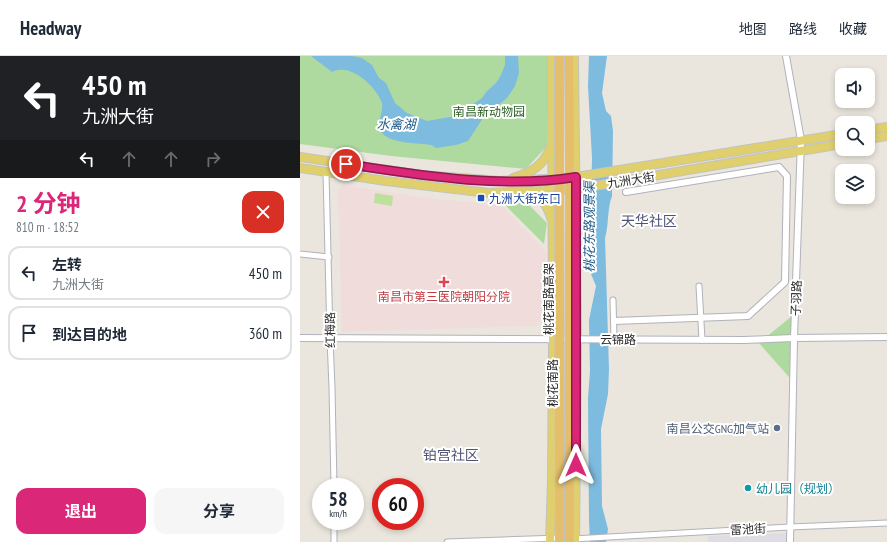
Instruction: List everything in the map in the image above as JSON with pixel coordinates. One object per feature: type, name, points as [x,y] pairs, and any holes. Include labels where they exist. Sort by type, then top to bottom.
[{"type":"highway","name":"桃花南路高架","points":[[559,56],[560,540]]},
{"type":"highway","name":"桃花南路高架","points":[[569,56],[572,540]]},
{"type":"main road","name":"桃花南路","points":[[550,540],[553,339],[552,56]]},
{"type":"main road","name":"桃花南路","points":[[572,540],[580,339],[576,207],[574,56]]},
{"type":"main road","points":[[875,129],[887,127]]},
{"type":"main road","name":"九洲大街","points":[[300,157],[421,175],[500,181],[553,179],[576,177],[835,135]]},
{"type":"main road","points":[[875,138],[887,136]]},
{"type":"main road","points":[[500,181],[524,174],[542,164],[553,141]]},
{"type":"main road","name":"九洲大街","points":[[300,168],[422,186],[489,193],[576,189],[835,145]]},
{"type":"main road","points":[[576,207],[581,194],[590,186]]},
{"type":"main road","points":[[489,193],[528,193],[543,200],[546,205],[553,231]]},
{"type":"street","name":"子羽路","points":[[786,56],[801,140],[794,338],[790,542]]},
{"type":"street","points":[[800,165],[811,150]]},
{"type":"street","points":[[614,321],[748,316],[785,282],[787,176],[779,167],[626,192]]},
{"type":"street","name":"红梅路","points":[[326,172],[334,478]]},
{"type":"street","points":[[300,254],[328,257]]},
{"type":"street","points":[[699,286],[702,340]]},
{"type":"street","points":[[613,300],[613,339]]},
{"type":"street","name":"云锦路","points":[[300,338],[744,340],[887,337]]},
{"type":"street","name":"雷池街","points":[[572,540],[585,538],[887,523]]},
{"type":"street","points":[[334,530],[334,542]]},
{"type":"street","points":[[448,542],[560,540]]},
{"type":"shaded area","name":"南昌市第三医院朝阳分院","points":[[342,185],[428,198],[501,205],[546,251],[548,313],[537,326],[342,332],[338,191]]},
{"type":"shaded area","points":[[787,533],[788,542],[708,542],[708,536]]},
{"type":"green space","name":"南昌新动物园","points":[[300,56],[549,56],[547,146],[526,169],[391,156],[300,144]]},
{"type":"green space","points":[[375,193],[393,196],[392,206],[374,203]]},
{"type":"green space","points":[[525,201],[547,223],[544,244],[505,205]]},
{"type":"green space","points":[[798,311],[796,385],[759,343]]},
{"type":"water","name":"水禽湖","points":[[311,56],[352,56],[362,58],[372,65],[379,78],[386,83],[395,103],[407,113],[427,121],[456,116],[482,98],[496,83],[501,75],[505,65],[505,56],[518,56],[519,73],[515,86],[507,98],[483,118],[468,141],[456,145],[436,148],[432,145],[398,141],[386,137],[382,133],[379,125],[382,103],[379,96],[368,83],[362,77],[347,70],[332,72]]},
{"type":"water","points":[[589,56],[607,56],[602,93],[606,111],[611,116],[613,131],[612,196],[609,206],[605,238],[609,369],[608,394],[601,429],[602,506],[608,529],[606,542],[590,542],[589,521],[589,320],[596,286],[591,274],[595,266],[591,260],[593,251],[591,241],[594,210],[591,203],[592,158],[588,86]]},
{"type":"place","name":"九洲大街东口","points":[[481,198]]},
{"type":"place","name":"南昌市第三医院朝阳分院","points":[[444,282]]},
{"type":"place","name":"南昌公交GNG加气站","points":[[777,428]]},
{"type":"place","name":"幼儿园（规划）","points":[[748,488]]},
{"type":"district","name":"天华社区","points":[[649,221]]},
{"type":"district","name":"铂宫社区","points":[[451,455]]},
{"type":"route","points":[[346,164],[421,175],[500,181],[576,177],[576,465]]},
{"type":"water label","name":"桃花东路观景渠","points":[[589,227]]}]
